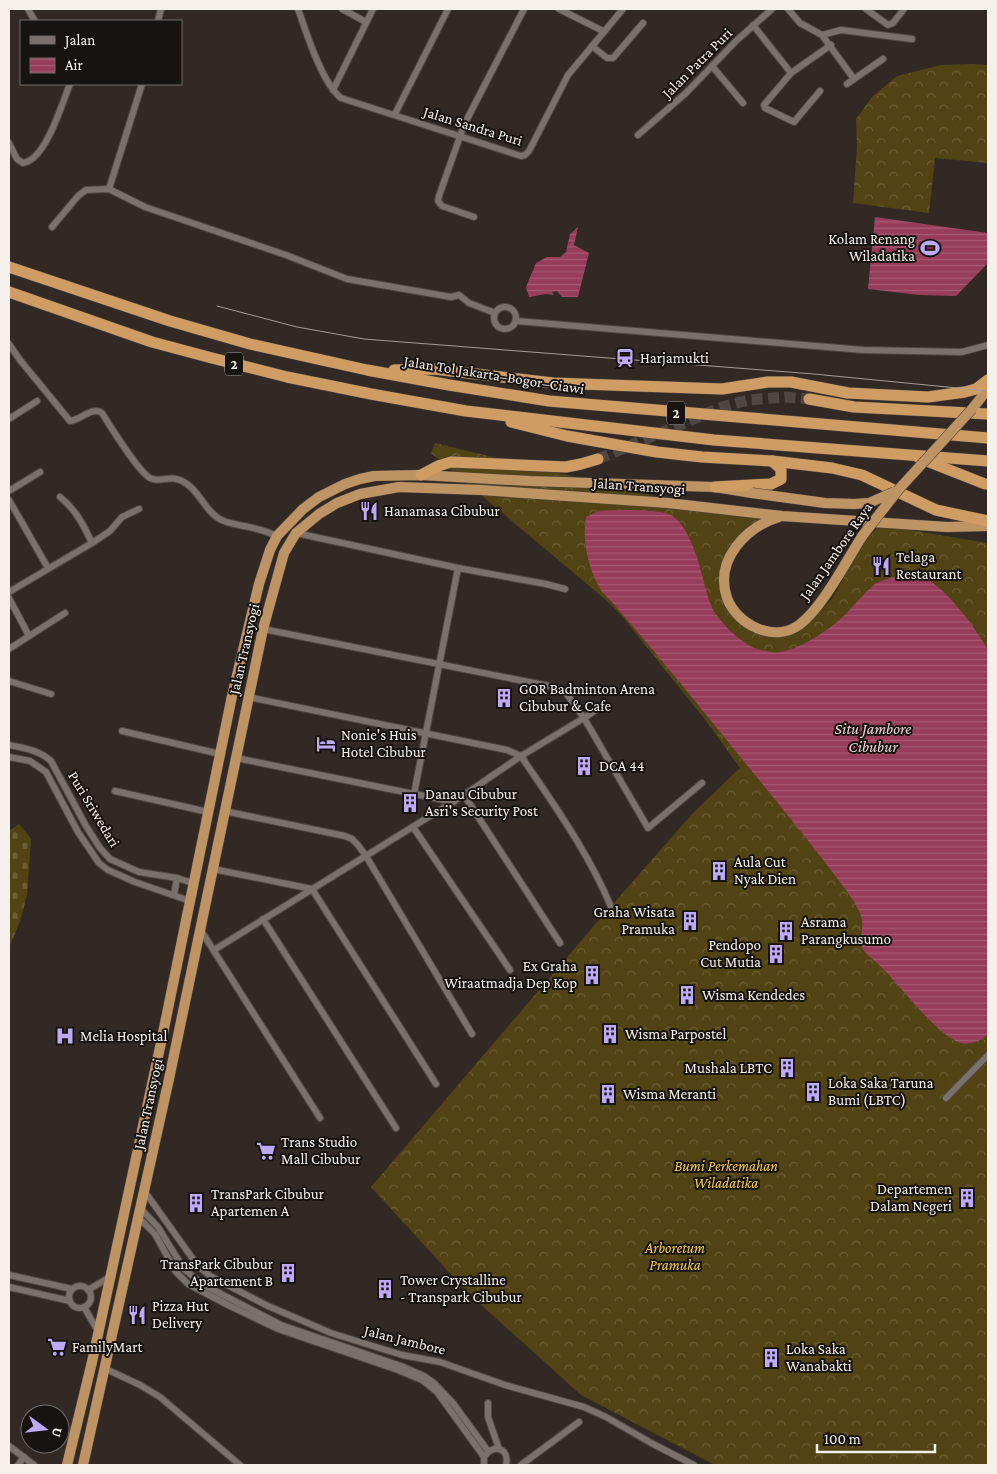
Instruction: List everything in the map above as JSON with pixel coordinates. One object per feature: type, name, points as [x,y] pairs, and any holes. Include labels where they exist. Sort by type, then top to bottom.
[{"type":"highway","name":"Jalan Tol Jakarta–Bogor–Ciawi","points":[[9,267],[170,322],[250,344],[367,370],[502,394],[549,401],[988,438]]},
{"type":"highway","name":"2","points":[[9,292],[152,342],[212,358],[362,392],[466,410],[714,440],[988,461]]},
{"type":"highway","points":[[367,370],[434,370],[553,384],[722,389],[768,382],[791,382],[848,393],[928,397],[976,389],[988,380]]},
{"type":"highway","name":"Jalan Jambore Raya","points":[[782,516],[758,526],[740,540],[733,548],[726,570],[724,588],[727,599],[733,608],[749,624],[769,632],[786,632],[799,625],[818,607],[863,535],[899,489],[988,389]]},
{"type":"highway","points":[[809,398],[854,407],[988,414]]},
{"type":"highway","points":[[466,410],[567,436],[658,452],[832,468],[862,475],[936,510],[988,521]]},
{"type":"highway","points":[[908,454],[986,484]]},
{"type":"highway","points":[[421,475],[451,462],[566,467],[598,459]]},
{"type":"highway","points":[[715,487],[771,484],[777,482],[781,479],[781,470],[772,461]]},
{"type":"highway","name":"Jalan Transyogi","points":[[67,1465],[110,1278],[252,609],[264,567],[277,536],[288,523],[309,504],[345,484],[374,476],[421,475],[530,481],[715,487],[825,503],[854,504],[869,503],[899,489]]},
{"type":"highway","points":[[530,481],[530,494]]},
{"type":"highway","name":"Jalan Transyogi","points":[[83,1465],[170,1076],[263,629],[284,553],[296,533],[319,514],[337,504],[360,494],[399,487],[668,503],[782,516],[947,527],[988,526]]},
{"type":"highway","points":[[224,734],[240,738]]},
{"type":"highway","points":[[154,1074],[170,1076]]},
{"type":"street","points":[[28,9],[34,20]]},
{"type":"street","points":[[298,9],[311,45],[333,90]]},
{"type":"street","points":[[342,9],[366,22]]},
{"type":"street","points":[[333,90],[373,9]]},
{"type":"street","points":[[395,114],[448,9]]},
{"type":"street","points":[[474,217],[442,206],[438,201],[464,125],[524,9]]},
{"type":"street","points":[[559,9],[603,31]]},
{"type":"street","name":"Jalan Sandra Puri","points":[[333,90],[342,98],[517,155],[525,155],[529,151],[568,75],[623,9]]},
{"type":"street","name":"Jalan Patra Puri","points":[[638,134],[686,93],[753,25],[772,9]]},
{"type":"street","points":[[788,9],[800,23],[822,34],[854,79]]},
{"type":"street","points":[[866,9],[888,25],[893,23],[904,9]]},
{"type":"street","points":[[592,46],[607,58],[613,58],[643,23]]},
{"type":"street","points":[[753,25],[791,72]]},
{"type":"street","points":[[822,34],[841,30],[912,39]]},
{"type":"street","points":[[820,91],[794,122],[765,108],[765,102],[791,72],[831,45]]},
{"type":"street","points":[[847,84],[884,59]]},
{"type":"street","points":[[712,66],[743,103]]},
{"type":"street","points":[[9,143],[17,159],[28,163],[48,138],[70,85]]},
{"type":"street","points":[[109,189],[142,85]]},
{"type":"street","points":[[52,226],[78,196],[86,190],[109,189],[145,207],[286,255],[347,279],[450,297],[459,295],[469,303],[495,313]]},
{"type":"street","points":[[507,307],[513,311],[516,321],[509,329],[499,328],[494,323],[495,313],[500,308],[507,307]]},
{"type":"street","points":[[516,321],[863,350],[962,352],[988,345]]},
{"type":"street","points":[[9,344],[70,421],[94,411],[102,413],[139,467],[149,477],[156,480],[178,479],[188,485],[212,514],[219,519],[263,530],[277,536]]},
{"type":"street","points":[[9,419],[37,401]]},
{"type":"street","points":[[9,491],[40,472]]},
{"type":"street","points":[[60,497],[75,510],[92,543]]},
{"type":"street","points":[[9,500],[48,568]]},
{"type":"street","points":[[9,592],[92,543],[110,531],[122,517],[140,509]]},
{"type":"street","points":[[296,533],[565,589]]},
{"type":"street","points":[[414,794],[458,568]]},
{"type":"street","points":[[9,598],[28,636]]},
{"type":"street","points":[[9,649],[65,613]]},
{"type":"street","points":[[263,629],[554,687],[566,693],[584,718],[648,828],[702,783]]},
{"type":"street","points":[[9,681],[50,694]]},
{"type":"street","points":[[248,697],[515,752],[521,756],[580,845],[592,865],[612,909]]},
{"type":"street","points":[[214,950],[454,802],[521,756],[602,706]]},
{"type":"street","points":[[122,731],[220,754]]},
{"type":"street","name":"Puri Sriwedari","points":[[9,745],[31,749],[51,761],[79,814],[105,855],[139,872],[177,878],[194,883]]},
{"type":"street","name":"Puri Sriwedari","points":[[9,757],[30,761],[46,772],[70,818],[100,862],[108,870],[135,882],[190,901]]},
{"type":"street","points":[[236,758],[454,802]]},
{"type":"street","points":[[115,791],[208,812]]},
{"type":"street","points":[[464,795],[560,943]]},
{"type":"street","points":[[224,811],[352,839],[366,856],[472,1034]]},
{"type":"street","points":[[70,818],[79,814]]},
{"type":"street","points":[[413,827],[510,970]]},
{"type":"street","points":[[213,869],[312,889],[436,1084]]},
{"type":"street","points":[[135,882],[139,872]]},
{"type":"street","points":[[174,895],[177,878]]},
{"type":"street","points":[[263,919],[396,1128]]},
{"type":"street","points":[[200,929],[320,1118]]},
{"type":"street","points":[[946,1098],[988,1056]]},
{"type":"street","name":"Jalan Jambore","points":[[145,1192],[189,1255],[202,1270],[268,1306],[330,1333],[402,1355],[440,1362],[505,1385],[584,1407],[694,1465]]},
{"type":"street","points":[[140,1213],[158,1227],[184,1269],[193,1278],[232,1301],[282,1325],[401,1366],[424,1376],[434,1383],[453,1403],[488,1451]]},
{"type":"street","points":[[140,1213],[155,1234],[176,1272],[188,1284],[278,1329],[422,1380],[442,1398],[484,1457]]},
{"type":"street","points":[[176,1272],[184,1269]]},
{"type":"street","points":[[9,1275],[72,1289]]},
{"type":"street","points":[[88,1290],[110,1278]]},
{"type":"street","points":[[188,1284],[193,1278]]},
{"type":"street","points":[[77,1286],[88,1290],[89,1302],[84,1307],[74,1306],[70,1301],[72,1289],[77,1286]]},
{"type":"street","points":[[9,1288],[70,1301]]},
{"type":"street","points":[[84,1307],[98,1331]]},
{"type":"street","points":[[106,1369],[160,1397],[240,1465]]},
{"type":"street","points":[[488,1403],[488,1417],[500,1449],[507,1458],[506,1465]]},
{"type":"street","points":[[521,1465],[579,1422]]},
{"type":"street","points":[[9,1446],[34,1465]]},
{"type":"street","points":[[484,1465],[484,1457],[488,1451],[494,1448],[500,1449]]},
{"type":"street","points":[[18,1465],[24,1457]]},
{"type":"green space","points":[[941,65],[988,65],[988,163],[935,158],[929,213],[853,203],[857,147],[856,119],[872,97],[897,76]]},
{"type":"green space","name":"Bumi Perkemahan Wiladatika","points":[[435,443],[695,506],[772,515],[755,524],[723,570],[738,618],[788,635],[799,632],[832,599],[862,544],[880,525],[988,543],[988,1465],[715,1465],[581,1395],[468,1293],[371,1187],[592,928],[693,813],[740,768],[707,722],[621,615],[606,600],[431,453]]},
{"type":"green space","points":[[19,824],[31,839],[27,895],[20,921],[9,948],[9,831]]},
{"type":"water","name":"Kolam Renang Wiladatika","points":[[875,217],[988,233],[988,263],[956,296],[919,295],[868,289]]},
{"type":"water","points":[[578,227],[574,245],[589,253],[578,297],[562,297],[557,291],[552,292],[554,295],[546,294],[529,297],[526,287],[536,263],[547,257],[560,257],[566,252],[570,234]]},
{"type":"water","name":"Situ Jambore Cibubur","points":[[599,511],[650,511],[669,514],[674,517],[693,545],[714,612],[736,636],[746,644],[758,649],[779,652],[807,642],[840,620],[875,584],[880,581],[908,575],[919,576],[938,587],[958,607],[976,631],[988,650],[988,1034],[982,1039],[973,1043],[961,1043],[941,1031],[865,952],[861,944],[861,916],[856,904],[846,890],[693,699],[601,590],[589,564],[585,536],[586,517]]},
{"type":"tunnel","points":[[598,459],[722,407],[748,400],[785,397],[809,399]]},
{"type":"tram line","points":[[217,306],[297,327],[364,339],[814,374],[988,391]]},
{"type":"place","name":"Kolam Renang Wiladatika","points":[[930,248]]},
{"type":"place","name":"Harjamukti","points":[[625,358]]},
{"type":"place","name":"Hanamasa Cibubur","points":[[369,511]]},
{"type":"place","name":"Telaga Restaurant","points":[[881,566]]},
{"type":"place","name":"GOR Badminton Arena Cibubur & Cafe","points":[[504,698]]},
{"type":"place","name":"Nonie's Huis Hotel Cibubur","points":[[326,744]]},
{"type":"place","name":"DCA 44","points":[[584,766]]},
{"type":"place","name":"Danau Cibubur Asri's Security Post","points":[[410,803]]},
{"type":"place","name":"Aula Cut Nyak Dien","points":[[719,871]]},
{"type":"place","name":"Graha Wisata Pramuka","points":[[690,921]]},
{"type":"place","name":"Asrama Parangkusumo","points":[[786,931]]},
{"type":"place","name":"Pendopo Cut Mutia","points":[[776,954]]},
{"type":"place","name":"Ex Graha Wiraatmadja Dep Kop","points":[[592,975]]},
{"type":"place","name":"Wisma Kendedes","points":[[687,995]]},
{"type":"place","name":"Wisma Parpostel","points":[[610,1034]]},
{"type":"place","name":"Melia Hospital","points":[[65,1036]]},
{"type":"place","name":"Mushala LBTC","points":[[787,1068]]},
{"type":"place","name":"Loka Saka Taruna Bumi (LBTC)","points":[[813,1092]]},
{"type":"place","name":"Wisma Meranti","points":[[608,1094]]},
{"type":"place","name":"Trans Studio Mall Cibubur","points":[[266,1151]]},
{"type":"place","name":"Departemen Dalam Negeri","points":[[967,1198]]},
{"type":"place","name":"TransPark Cibubur Apartemen A","points":[[196,1203]]},
{"type":"place","name":"TransPark Cibubur Apartement B","points":[[288,1273]]},
{"type":"place","name":"Tower Crystalline - Transpark Cibubur","points":[[385,1289]]},
{"type":"place","name":"Pizza Hut Delivery","points":[[137,1315]]},
{"type":"place","name":"FamilyMart","points":[[57,1347]]},
{"type":"place","name":"Loka Saka Wanabakti","points":[[771,1358]]},
{"type":"park label","name":"Arboretum Pramuka","points":[[675,1256]]}]
